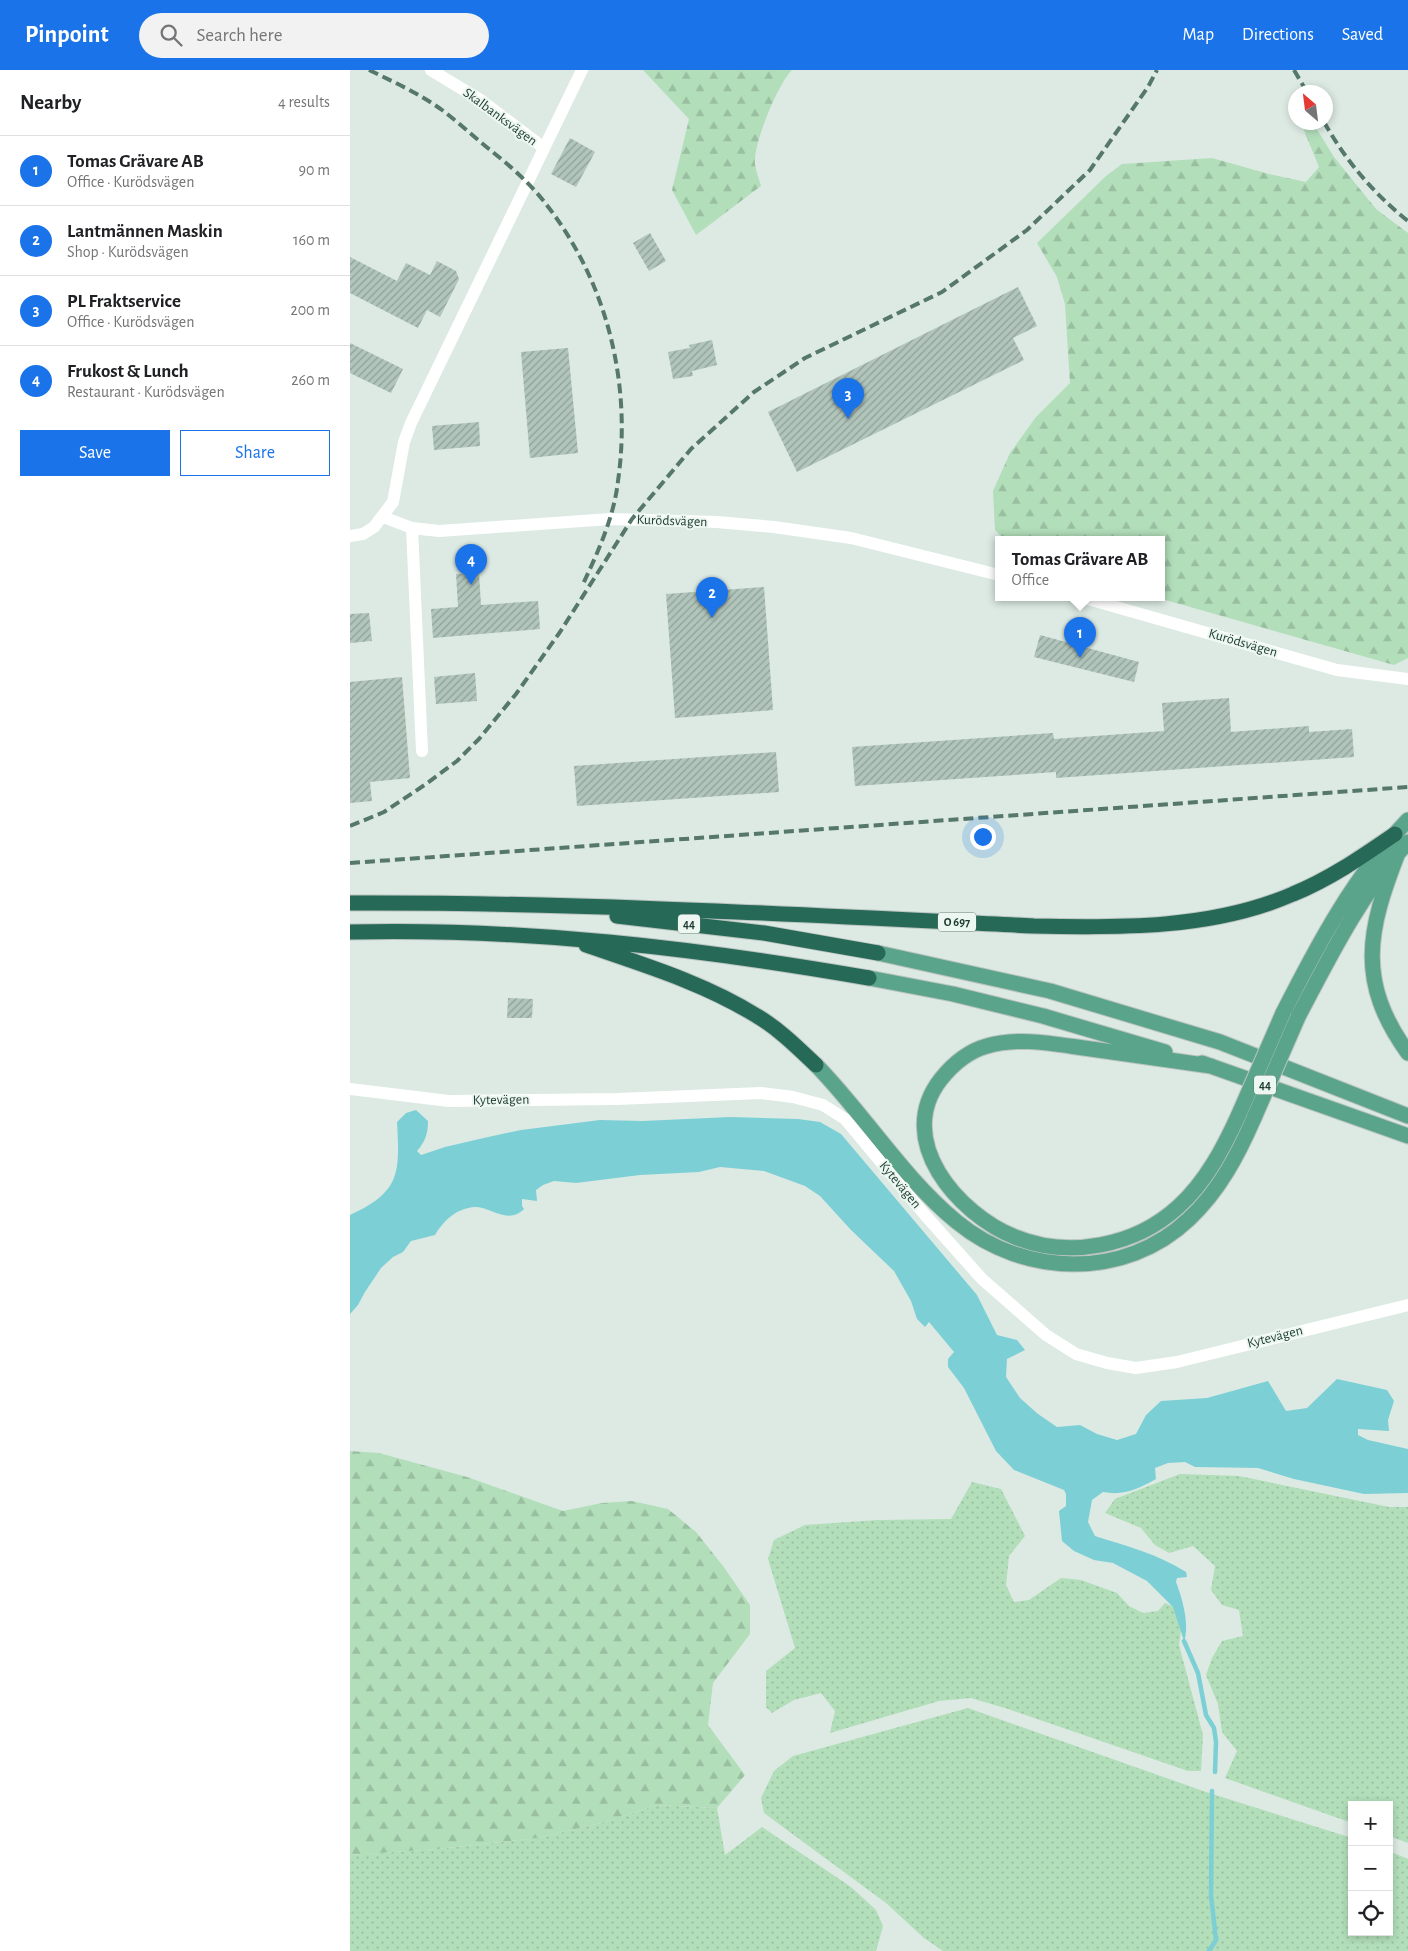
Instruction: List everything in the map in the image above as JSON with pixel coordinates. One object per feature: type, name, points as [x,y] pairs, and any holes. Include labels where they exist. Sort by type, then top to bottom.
[{"type":"highway","name":"O 697","points":[[499,904],[646,907],[1091,928],[1145,925],[1194,921],[1268,904],[1317,883],[1363,856],[1395,834]]},
{"type":"highway","name":"44","points":[[350,903],[499,904],[645,918],[764,933],[878,953]]},
{"type":"highway","name":"44","points":[[350,932],[405,931],[566,938],[640,944],[760,959],[869,978]]},
{"type":"highway","points":[[566,938],[671,975],[733,1001],[776,1028],[816,1065]]},
{"type":"main road","name":"O 697","points":[[1395,834],[1408,820]]},
{"type":"main road","points":[[816,1065],[847,1098],[926,1193],[958,1223],[974,1235],[1010,1254],[1050,1264],[1090,1264],[1112,1260],[1152,1245],[1171,1234],[1189,1220],[1219,1184],[1232,1163],[1247,1116],[1291,1015],[1316,948],[1347,897],[1375,857],[1395,834]]},
{"type":"main road","points":[[1291,1015],[1324,966],[1359,907],[1403,847]]},
{"type":"main road","points":[[1403,847],[1377,916],[1372,959],[1373,976],[1384,1016],[1408,1053]]},
{"type":"main road","name":"44","points":[[878,953],[1050,991],[1220,1042],[1408,1116]]},
{"type":"main road","name":"44","points":[[869,978],[953,994],[1043,1016],[1211,1066],[1408,1136]]},
{"type":"main road","points":[[1211,1066],[1045,1043],[1013,1042],[988,1045],[968,1054],[950,1068],[936,1084],[927,1104],[924,1123],[926,1142],[940,1176],[951,1190],[964,1204],[998,1229],[1016,1238],[1039,1244],[1080,1248],[1104,1245],[1126,1239],[1163,1220],[1178,1207],[1210,1170],[1247,1116]]},
{"type":"street","name":"Skalbanksvägen","points":[[431,70],[482,101],[544,148]]},
{"type":"street","points":[[350,536],[363,534],[383,517],[393,502],[404,442],[411,423],[582,70]]},
{"type":"street","name":"Kurödsvägen","points":[[383,517],[412,528],[439,531],[610,520],[717,522],[774,527],[851,538],[995,573]]},
{"type":"street","points":[[412,528],[422,750]]},
{"type":"street","name":"Kurödsvägen","points":[[1094,601],[1337,670],[1408,679]]},
{"type":"street","name":"Kytevägen","points":[[350,1089],[448,1101],[617,1099],[761,1094],[793,1096],[822,1105],[845,1119],[925,1215],[982,1279],[1046,1336],[1076,1354],[1107,1364],[1136,1368],[1177,1362],[1408,1305]]},
{"type":"green space","points":[[643,70],[792,70],[774,99],[759,138],[755,162],[761,186],[696,235],[672,190],[689,119]]},
{"type":"green space","points":[[1304,130],[1317,130],[1334,157],[1376,209],[1408,233],[1408,658],[1394,665],[1165,600],[1165,536],[1001,536],[995,530],[993,491],[1010,453],[1036,417],[1070,383],[1065,304],[1057,277],[1037,243],[1106,176],[1122,164],[1212,158],[1306,182],[1319,167]]},
{"type":"green space","points":[[350,1451],[379,1453],[467,1477],[563,1511],[602,1503],[632,1501],[668,1509],[696,1532],[750,1605],[750,1634],[713,1683],[708,1725],[745,1775],[717,1808],[656,1805],[609,1821],[538,1838],[438,1849],[350,1855]]},
{"type":"green space","points":[[1180,1474],[1239,1476],[1389,1507],[1408,1507],[1408,1843],[1393,1837],[1393,1801],[1348,1801],[1348,1822],[1225,1778],[1237,1751],[1222,1732],[1218,1704],[1206,1675],[1212,1658],[1222,1641],[1243,1636],[1239,1610],[1222,1605],[1211,1590],[1215,1566],[1193,1546],[1169,1553],[1155,1545],[1141,1528],[1105,1513],[1115,1499]]},
{"type":"green space","points":[[972,1482],[1001,1489],[1025,1536],[1009,1556],[1006,1585],[1014,1602],[1029,1600],[1061,1578],[1081,1580],[1117,1593],[1129,1606],[1143,1613],[1158,1611],[1165,1603],[1174,1607],[1181,1631],[1179,1645],[1203,1735],[1201,1771],[1188,1771],[971,1698],[939,1701],[830,1733],[835,1711],[821,1693],[794,1700],[772,1713],[766,1707],[766,1671],[795,1648],[768,1559],[774,1540],[805,1525],[878,1520],[951,1519]]},
{"type":"green space","points":[[968,1708],[1206,1792],[1348,1837],[1348,1936],[1393,1936],[1393,1853],[1408,1859],[1408,1951],[943,1951],[924,1938],[886,1903],[764,1813],[761,1798],[774,1771],[793,1756]]},
{"type":"green space","points":[[656,1805],[717,1808],[725,1855],[762,1827],[851,1887],[876,1910],[883,1926],[876,1951],[350,1951],[350,1855],[438,1849],[538,1838],[609,1821]]},
{"type":"water","points":[[416,1110],[428,1121],[426,1138],[417,1151],[421,1155],[445,1147],[521,1130],[600,1120],[643,1121],[730,1117],[798,1119],[820,1122],[841,1134],[977,1295],[997,1335],[1017,1340],[1025,1350],[1007,1359],[1006,1377],[1020,1398],[1057,1427],[1080,1425],[1097,1434],[1117,1440],[1136,1434],[1146,1415],[1161,1401],[1207,1398],[1268,1381],[1286,1411],[1307,1408],[1337,1379],[1387,1390],[1394,1401],[1388,1420],[1389,1431],[1358,1429],[1358,1435],[1368,1440],[1408,1449],[1408,1493],[1364,1494],[1294,1479],[1258,1468],[1195,1467],[1185,1462],[1168,1463],[1155,1468],[1156,1479],[1137,1489],[1118,1493],[1103,1492],[1092,1500],[1088,1522],[1095,1536],[1153,1555],[1186,1572],[1187,1577],[1177,1578],[1176,1582],[1186,1619],[1184,1641],[1173,1607],[1147,1581],[1113,1563],[1094,1560],[1074,1551],[1062,1541],[1059,1511],[1066,1506],[1064,1490],[1014,1470],[996,1451],[964,1388],[948,1367],[948,1359],[954,1352],[929,1322],[925,1327],[917,1319],[911,1301],[894,1271],[851,1230],[820,1196],[805,1186],[764,1171],[720,1167],[699,1172],[640,1175],[576,1183],[554,1181],[536,1190],[537,1201],[522,1199],[524,1209],[518,1214],[506,1215],[481,1208],[468,1208],[452,1216],[435,1235],[411,1241],[403,1252],[393,1257],[381,1268],[358,1305],[350,1314],[350,1215],[366,1207],[388,1189],[397,1168],[397,1122],[406,1113]]},
{"type":"building","points":[[570,138],[595,152],[576,187],[551,174]]},
{"type":"building","points":[[650,233],[666,261],[649,271],[633,243]]},
{"type":"building","points":[[350,257],[397,281],[406,263],[430,275],[437,261],[456,271],[459,279],[440,317],[427,310],[418,328],[350,293]]},
{"type":"building","points":[[1018,287],[1037,326],[1013,338],[1024,360],[797,472],[768,412]]},
{"type":"building","points":[[712,340],[717,365],[692,371],[693,376],[673,379],[668,352],[690,348],[689,345]]},
{"type":"building","points":[[350,343],[403,369],[391,393],[350,373]]},
{"type":"building","points":[[568,348],[578,453],[530,458],[521,352]]},
{"type":"building","points":[[479,422],[480,446],[434,450],[432,426]]},
{"type":"building","points":[[479,573],[481,605],[538,601],[540,629],[433,638],[431,609],[458,607],[456,574]]},
{"type":"building","points":[[764,587],[773,710],[675,718],[666,594]]},
{"type":"building","points":[[369,613],[372,641],[350,643],[350,614]]},
{"type":"building","points":[[1040,635],[1139,662],[1134,682],[1034,657]]},
{"type":"building","points":[[475,673],[477,701],[436,704],[434,677]]},
{"type":"building","points":[[402,677],[410,778],[370,782],[372,801],[350,803],[350,682]]},
{"type":"building","points":[[1229,698],[1231,732],[1309,726],[1309,732],[1352,729],[1354,757],[1056,778],[1056,772],[855,786],[852,747],[1053,733],[1054,739],[1164,731],[1162,703]]},
{"type":"building","points":[[776,752],[779,792],[577,806],[574,766]]},
{"type":"building","points":[[508,998],[533,999],[532,1018],[507,1018]]},
{"type":"waterway","points":[[1184,1641],[1198,1673],[1206,1715],[1214,1728],[1216,1742],[1215,1772]]},
{"type":"waterway","points":[[1209,1951],[1216,1940],[1211,1895],[1212,1791]]},
{"type":"railway","points":[[369,70],[434,104],[504,161],[540,196],[567,234],[585,266],[599,300],[610,335],[621,407],[621,444],[618,481],[613,508],[600,547],[583,584]]},
{"type":"railway","points":[[350,826],[384,812],[426,784],[457,761],[479,739],[516,694],[560,632],[632,519],[691,449],[754,392],[805,358],[942,292],[1027,230],[1090,170],[1148,87],[1157,70]]},
{"type":"railway","points":[[1294,70],[1303,85]]},
{"type":"railway","points":[[1329,130],[1361,176],[1408,221]]},
{"type":"railway","points":[[350,863],[1408,787]]},
{"type":"place","name":"PL Fraktservice","points":[[848,419]]},
{"type":"place","name":"Frukost & Lunch","points":[[471,585]]},
{"type":"place","name":"Lantmännen Maskin","points":[[712,618]]},
{"type":"place","name":"Tomas Grävare AB","points":[[1080,658]]}]
